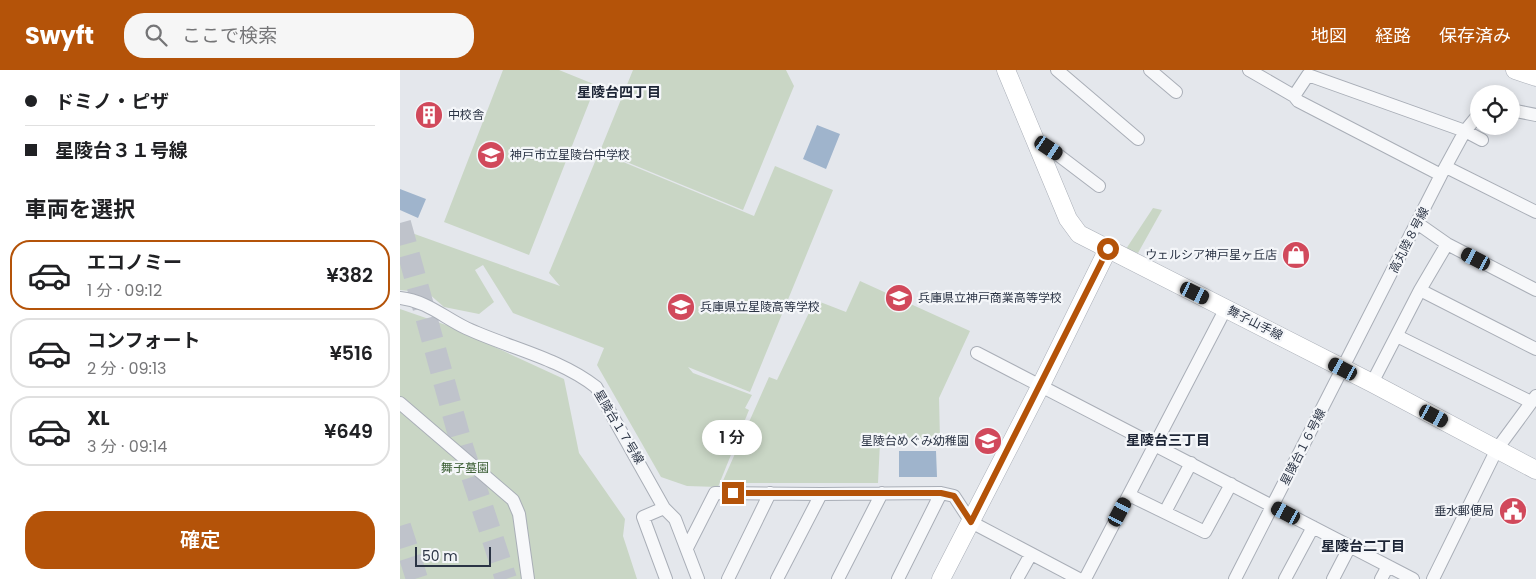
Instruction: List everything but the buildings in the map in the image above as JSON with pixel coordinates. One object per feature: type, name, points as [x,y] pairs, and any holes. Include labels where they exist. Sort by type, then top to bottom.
[{"type":"street","name":"舞子山手線","points":[[1006,70],[1068,219],[1079,234],[1372,383],[1536,470]]},
{"type":"street","points":[[1057,70],[1138,139]]},
{"type":"street","points":[[1150,70],[1176,92]]},
{"type":"street","points":[[1249,70],[1294,96],[1298,101],[1444,171],[1536,212]]},
{"type":"street","points":[[1515,70],[1536,77]]},
{"type":"street","points":[[1294,96],[1308,75],[1465,131],[1482,140]]},
{"type":"street","points":[[1520,112],[1536,115]]},
{"type":"street","name":"高丸陸８号線","points":[[1343,369],[1444,171],[1470,125]]},
{"type":"street","points":[[1039,148],[1049,148],[1099,186]]},
{"type":"street","points":[[1417,223],[1447,244],[1536,290]]},
{"type":"street","points":[[1372,383],[1420,290],[1447,244]]},
{"type":"street","points":[[941,579],[1041,385],[1108,249]]},
{"type":"street","points":[[1420,290],[1536,349]]},
{"type":"street","name":"星陵台１７号線","points":[[400,298],[414,300],[430,306],[465,327],[579,374],[596,387],[664,508],[675,520],[698,579]]},
{"type":"street","points":[[1085,579],[1226,308]]},
{"type":"street","points":[[1396,336],[1534,399],[1497,449],[1433,579]]},
{"type":"street","points":[[977,353],[1413,579]]},
{"type":"street","name":"星陵台１６号線","points":[[1235,579],[1343,369]]},
{"type":"street","points":[[400,403],[513,500],[519,514],[528,579]]},
{"type":"street","points":[[1165,512],[1191,464]]},
{"type":"street","points":[[1129,495],[1205,532],[1231,484]]},
{"type":"street","points":[[687,548],[715,493],[941,493],[954,496],[971,522],[1080,579]]},
{"type":"street","points":[[728,579],[770,493]]},
{"type":"street","points":[[838,579],[882,493]]},
{"type":"street","points":[[898,579],[941,493]]},
{"type":"street","points":[[777,579],[821,494]]},
{"type":"street","points":[[664,508],[643,517],[666,579]]},
{"type":"street","points":[[1285,579],[1313,527]]},
{"type":"street","points":[[1333,579],[1350,546]]},
{"type":"street","points":[[1017,579],[1030,554]]},
{"type":"street","points":[[1381,579],[1388,566]]},
{"type":"green space","points":[[503,70],[559,70],[596,85],[529,255],[444,222]]},
{"type":"green space","points":[[633,70],[786,70],[794,86],[743,210],[600,151]]},
{"type":"green space","name":"兵庫県立星陵高等学校","points":[[599,152],[754,216],[775,166],[833,190],[750,392],[688,367],[693,373],[752,395],[745,408],[749,410],[718,487],[687,486],[661,477],[597,365],[604,348],[513,313],[483,265],[475,270],[494,302],[479,314],[444,307],[428,293],[400,290],[400,234],[409,232],[560,286],[549,273]]},
{"type":"green space","points":[[1153,208],[1162,210],[1138,253],[1126,249]]},
{"type":"green space","points":[[860,281],[970,331],[939,398],[940,440],[880,442],[878,483],[722,483],[769,377],[777,380],[815,300],[846,312]]},
{"type":"green space","name":"舞子墓園","points":[[400,309],[449,326],[564,379],[579,453],[625,519],[623,536],[637,579],[400,579]]},
{"type":"water","points":[[817,125],[840,134],[826,169],[803,159]]},
{"type":"water","points":[[400,189],[426,199],[418,218],[400,210]]},
{"type":"water","points":[[899,451],[936,451],[937,477],[899,477]]},
{"type":"tunnel","points":[[400,223],[462,446],[506,579]]},
{"type":"tunnel","points":[[400,526],[417,579]]},
{"type":"place","name":"中校舎","points":[[429,115]]},
{"type":"place","name":"神戸市立星陵台中学校","points":[[491,155]]},
{"type":"place","name":"ウェルシア神戸星ヶ丘店","points":[[1296,255]]},
{"type":"place","name":"兵庫県立神戸商業高等学校","points":[[899,298]]},
{"type":"place","name":"兵庫県立星陵高等学校","points":[[681,307]]},
{"type":"place","name":"星陵台めぐみ幼稚園","points":[[988,441]]},
{"type":"place","name":"垂水郵便局","points":[[1513,511]]},
{"type":"district","name":"星陵台四丁目","points":[[619,92]]},
{"type":"district","name":"星陵台三丁目","points":[[1168,440]]},
{"type":"district","name":"星陵台二丁目","points":[[1363,546]]},
{"type":"route","points":[[733,493],[941,493],[954,496],[971,522],[1108,249]]}]
